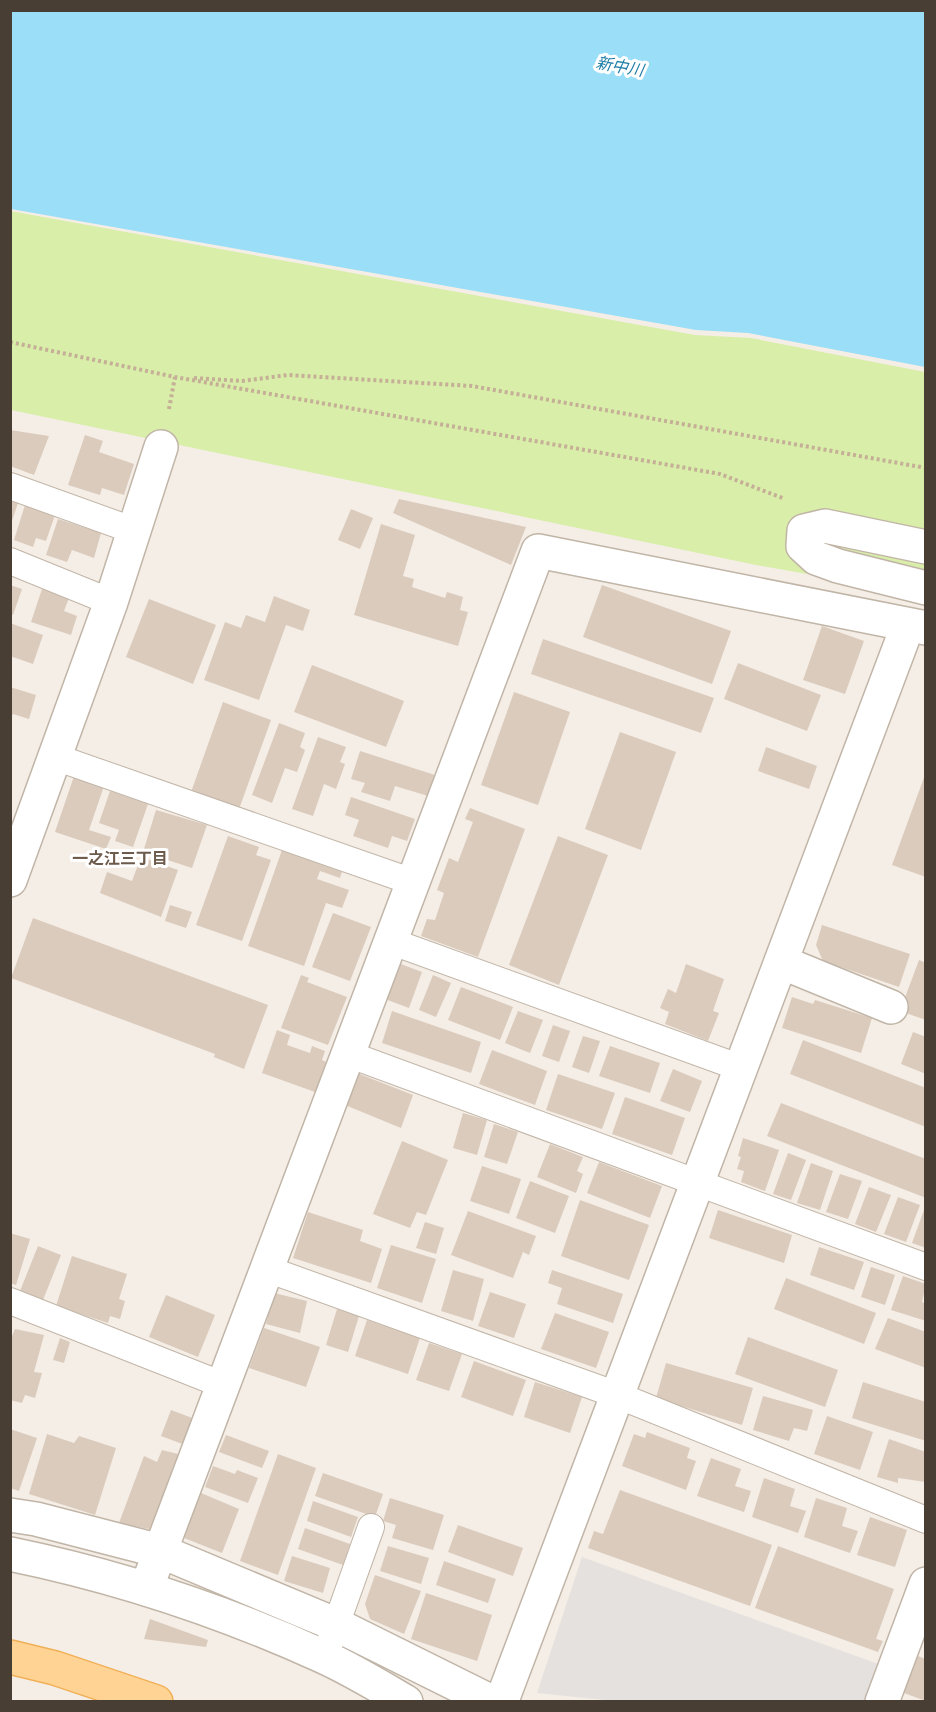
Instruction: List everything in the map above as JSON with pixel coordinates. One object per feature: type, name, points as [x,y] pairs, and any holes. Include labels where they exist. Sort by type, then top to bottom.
[{"type":"main road","points":[[10,1657],[56,1668],[156,1701]]},
{"type":"street","points":[[10,880],[111,602],[161,447]]},
{"type":"street","points":[[926,547],[825,526],[804,531],[803,546],[816,558],[838,566],[926,588]]},
{"type":"street","points":[[146,1589],[538,551],[917,626],[781,962],[504,1695],[499,1701]]},
{"type":"street","points":[[781,962],[891,1006]]},
{"type":"street","points":[[10,1515],[36,1519],[160,1551],[336,1624],[492,1701]]},
{"type":"street","points":[[10,1554],[51,1562],[146,1589],[232,1618],[324,1656],[406,1701]]},
{"type":"street","points":[[882,1701],[917,1635],[926,1584]]},
{"type":"lane","points":[[10,486],[135,531]]},
{"type":"lane","points":[[10,561],[111,602]]},
{"type":"lane","points":[[55,757],[413,882]]},
{"type":"lane","points":[[390,941],[741,1068]]},
{"type":"lane","points":[[348,1054],[926,1267]]},
{"type":"lane","points":[[267,1269],[617,1395],[926,1520]]},
{"type":"lane","points":[[10,1300],[223,1385]]},
{"type":"lane","points":[[324,1656],[371,1527]]},
{"type":"path","points":[[10,342],[175,377],[720,474],[792,501]]},
{"type":"path","points":[[175,377],[242,381],[288,375],[472,386],[926,468]]},
{"type":"green space","points":[[10,211],[695,335],[751,338],[925,372],[925,595],[756,565],[11,410]]},
{"type":"shaded area","points":[[582,1557],[881,1665],[866,1701],[624,1702],[537,1693]]},
{"type":"water","name":"新中川","points":[[10,11],[925,11],[925,367],[748,333],[696,330],[11,209]]},
{"type":"building","points":[[10,430],[49,436],[34,475],[10,466]]},
{"type":"building","points":[[85,435],[103,441],[99,452],[134,464],[124,495],[102,488],[100,495],[68,485]]},
{"type":"building","points":[[399,499],[526,527],[511,565],[393,513]]},
{"type":"building","points":[[10,500],[18,503],[11,524],[10,524]]},
{"type":"building","points":[[25,505],[55,515],[46,541],[36,538],[33,547],[14,540]]},
{"type":"building","points":[[351,509],[373,518],[360,549],[338,540]]},
{"type":"building","points":[[58,519],[101,533],[94,558],[72,550],[67,562],[46,555]]},
{"type":"building","points":[[381,524],[415,535],[403,576],[414,579],[412,587],[445,598],[447,592],[463,597],[460,610],[468,612],[458,646],[354,615]]},
{"type":"building","points":[[10,585],[22,589],[13,615],[10,614]]},
{"type":"building","points":[[602,585],[731,631],[712,684],[583,637]]},
{"type":"building","points":[[42,589],[69,598],[64,611],[77,616],[71,635],[31,622]]},
{"type":"building","points":[[274,596],[310,610],[303,631],[286,625],[259,700],[204,680],[225,622],[241,628],[246,615],[265,622]]},
{"type":"building","points":[[149,599],[216,625],[193,684],[126,657]]},
{"type":"building","points":[[10,623],[43,635],[33,664],[10,656]]},
{"type":"building","points":[[822,626],[864,641],[845,694],[803,680]]},
{"type":"building","points":[[543,639],[714,698],[701,733],[531,674]]},
{"type":"building","points":[[738,663],[821,695],[807,731],[724,699]]},
{"type":"building","points":[[312,665],[404,701],[386,747],[294,712]]},
{"type":"building","points":[[10,687],[36,695],[29,719],[13,714],[10,719]]},
{"type":"building","points":[[514,692],[570,712],[538,805],[481,785]]},
{"type":"building","points":[[223,702],[271,720],[238,812],[190,795]]},
{"type":"building","points":[[279,723],[305,733],[300,747],[305,750],[297,772],[285,768],[272,803],[252,795]]},
{"type":"building","points":[[620,732],[676,752],[641,850],[585,829]]},
{"type":"building","points":[[318,737],[346,747],[340,762],[345,764],[336,789],[324,784],[313,816],[292,809]]},
{"type":"building","points":[[766,747],[817,766],[809,789],[758,771]]},
{"type":"building","points":[[360,751],[435,775],[428,796],[395,786],[390,801],[361,792],[365,783],[351,779]]},
{"type":"building","points":[[926,772],[926,877],[892,865]]},
{"type":"building","points":[[74,776],[104,786],[89,830],[111,837],[106,849],[55,832]]},
{"type":"building","points":[[110,791],[148,804],[133,847],[115,841],[119,830],[99,823]]},
{"type":"building","points":[[351,797],[415,819],[407,841],[392,836],[388,848],[353,836],[359,820],[345,815]]},
{"type":"building","points":[[470,808],[525,829],[478,957],[421,936],[427,919],[435,920],[444,893],[437,890],[449,858],[458,862],[473,822],[465,819]]},
{"type":"building","points":[[156,810],[207,825],[192,868],[143,852]]},
{"type":"building","points":[[228,836],[259,847],[256,855],[271,860],[242,941],[196,925]]},
{"type":"building","points":[[558,836],[608,855],[559,985],[509,965]]},
{"type":"building","points":[[282,850],[342,872],[340,878],[320,871],[317,879],[349,890],[342,908],[326,903],[304,966],[248,946]]},
{"type":"building","points":[[141,857],[178,870],[161,917],[100,893],[107,872],[132,881]]},
{"type":"building","points":[[170,905],[192,912],[186,928],[165,921]]},
{"type":"building","points":[[333,913],[371,927],[350,981],[312,967]]},
{"type":"building","points":[[33,918],[268,1005],[244,1069],[214,1057],[215,1054],[11,978]]},
{"type":"building","points":[[822,925],[910,954],[899,987],[823,961],[816,945]]},
{"type":"building","points":[[919,960],[926,963],[926,1020],[900,1011]]},
{"type":"building","points":[[398,963],[422,972],[409,1008],[385,999]]},
{"type":"building","points":[[686,964],[724,979],[713,1011],[719,1013],[708,1041],[665,1024],[669,1012],[660,1008],[668,989],[676,993]]},
{"type":"building","points":[[301,975],[309,978],[307,982],[347,997],[328,1045],[281,1028]]},
{"type":"building","points":[[433,975],[451,983],[436,1017],[419,1010]]},
{"type":"building","points":[[461,987],[513,1007],[500,1040],[448,1020]]},
{"type":"building","points":[[792,997],[813,1004],[815,1000],[872,1018],[861,1053],[782,1028]]},
{"type":"building","points":[[392,1011],[481,1042],[471,1073],[382,1043]]},
{"type":"building","points":[[518,1011],[543,1020],[530,1053],[505,1043]]},
{"type":"building","points":[[553,1025],[570,1031],[559,1062],[542,1056]]},
{"type":"building","points":[[277,1030],[290,1035],[287,1045],[310,1053],[312,1046],[325,1051],[322,1060],[326,1062],[315,1092],[262,1073]]},
{"type":"building","points":[[913,1032],[926,1037],[926,1074],[901,1064]]},
{"type":"building","points":[[583,1036],[600,1041],[589,1073],[572,1067]]},
{"type":"building","points":[[803,1040],[926,1088],[926,1127],[790,1074]]},
{"type":"building","points":[[610,1046],[660,1063],[650,1093],[599,1076]]},
{"type":"building","points":[[492,1050],[547,1071],[535,1105],[479,1084]]},
{"type":"building","points":[[673,1069],[702,1081],[690,1112],[660,1101]]},
{"type":"building","points":[[357,1073],[413,1095],[401,1128],[345,1105]]},
{"type":"building","points":[[558,1074],[615,1093],[602,1129],[546,1110]]},
{"type":"building","points":[[625,1097],[685,1118],[672,1155],[612,1134]]},
{"type":"building","points":[[781,1103],[926,1159],[926,1198],[767,1136]]},
{"type":"building","points":[[463,1113],[487,1120],[477,1155],[453,1148]]},
{"type":"building","points":[[494,1124],[518,1132],[507,1164],[484,1157]]},
{"type":"building","points":[[743,1138],[779,1150],[765,1191],[741,1182],[744,1171],[737,1169]]},
{"type":"building","points":[[402,1141],[448,1160],[426,1215],[417,1212],[410,1228],[373,1214]]},
{"type":"building","points":[[550,1144],[583,1157],[577,1171],[583,1174],[576,1193],[537,1177]]},
{"type":"building","points":[[788,1153],[806,1160],[791,1200],[773,1194]]},
{"type":"building","points":[[599,1162],[662,1186],[650,1218],[587,1193]]},
{"type":"building","points":[[811,1163],[833,1171],[820,1210],[797,1203]]},
{"type":"building","points":[[482,1166],[521,1179],[509,1214],[470,1201]]},
{"type":"building","points":[[840,1174],[862,1181],[848,1219],[826,1212]]},
{"type":"building","points":[[530,1181],[569,1196],[555,1233],[516,1218]]},
{"type":"building","points":[[869,1187],[891,1195],[876,1232],[855,1224]]},
{"type":"building","points":[[898,1197],[920,1205],[906,1242],[884,1234]]},
{"type":"building","points":[[580,1200],[649,1225],[629,1280],[561,1256]]},
{"type":"building","points":[[926,1207],[926,1248],[912,1243]]},
{"type":"building","points":[[718,1210],[792,1235],[784,1263],[709,1238]]},
{"type":"building","points":[[468,1211],[536,1236],[529,1255],[523,1252],[513,1278],[451,1255]]},
{"type":"building","points":[[308,1212],[363,1230],[360,1241],[382,1249],[371,1283],[293,1258]]},
{"type":"building","points":[[425,1222],[444,1228],[436,1254],[416,1248]]},
{"type":"building","points":[[10,1233],[30,1239],[16,1285],[10,1283]]},
{"type":"building","points":[[391,1245],[436,1259],[422,1303],[377,1288]]},
{"type":"building","points":[[38,1246],[61,1255],[43,1300],[20,1291]]},
{"type":"building","points":[[819,1247],[864,1262],[854,1290],[810,1275]]},
{"type":"building","points":[[72,1256],[127,1274],[119,1299],[125,1301],[120,1319],[110,1316],[108,1323],[56,1306]]},
{"type":"building","points":[[871,1267],[895,1275],[885,1305],[861,1297]]},
{"type":"building","points":[[453,1270],[484,1279],[473,1321],[441,1311]]},
{"type":"building","points":[[552,1270],[623,1294],[613,1323],[557,1304],[562,1288],[548,1283]]},
{"type":"building","points":[[903,1276],[926,1284],[922,1302],[926,1304],[926,1321],[891,1310]]},
{"type":"building","points":[[786,1278],[876,1313],[864,1344],[774,1309]]},
{"type":"building","points":[[490,1292],[526,1304],[514,1338],[478,1326]]},
{"type":"building","points":[[274,1293],[307,1301],[300,1333],[266,1324]]},
{"type":"building","points":[[166,1295],[215,1315],[198,1357],[149,1337]]},
{"type":"building","points":[[337,1309],[359,1316],[348,1352],[326,1345]]},
{"type":"building","points":[[555,1313],[609,1332],[596,1368],[541,1349]]},
{"type":"building","points":[[888,1318],[926,1332],[926,1368],[875,1349]]},
{"type":"building","points":[[367,1320],[420,1338],[408,1374],[355,1356]]},
{"type":"building","points":[[264,1328],[320,1347],[306,1387],[249,1368]]},
{"type":"building","points":[[15,1329],[44,1335],[34,1372],[42,1373],[35,1398],[25,1395],[22,1403],[10,1400],[10,1341]]},
{"type":"building","points":[[748,1337],[838,1370],[825,1407],[735,1374]]},
{"type":"building","points":[[60,1338],[70,1342],[64,1363],[53,1360]]},
{"type":"building","points":[[429,1343],[462,1354],[449,1391],[416,1380]]},
{"type":"building","points":[[474,1361],[526,1380],[513,1416],[461,1397]]},
{"type":"building","points":[[666,1363],[753,1388],[742,1425],[656,1398]]},
{"type":"building","points":[[535,1382],[582,1397],[570,1433],[524,1417]]},
{"type":"building","points":[[863,1382],[926,1402],[926,1441],[852,1418]]},
{"type":"building","points":[[763,1396],[813,1410],[807,1431],[794,1428],[789,1441],[753,1430]]},
{"type":"building","points":[[171,1410],[195,1419],[185,1445],[161,1436]]},
{"type":"building","points":[[827,1416],[873,1432],[860,1470],[814,1454]]},
{"type":"building","points":[[10,1429],[37,1438],[19,1491],[10,1488]]},
{"type":"building","points":[[647,1432],[690,1448],[687,1458],[696,1461],[686,1490],[622,1466],[634,1434],[645,1438]]},
{"type":"building","points":[[47,1434],[74,1443],[79,1436],[116,1448],[95,1515],[29,1494]]},
{"type":"building","points":[[226,1435],[269,1451],[262,1468],[219,1452]]},
{"type":"building","points":[[889,1439],[926,1452],[926,1482],[898,1478],[898,1483],[877,1477]]},
{"type":"building","points":[[162,1450],[182,1455],[154,1530],[119,1523],[144,1456],[157,1462]]},
{"type":"building","points":[[278,1454],[316,1468],[278,1575],[240,1561]]},
{"type":"building","points":[[711,1458],[741,1469],[735,1486],[751,1491],[744,1512],[697,1496]]},
{"type":"building","points":[[213,1466],[235,1474],[237,1470],[258,1478],[248,1503],[205,1487]]},
{"type":"building","points":[[323,1473],[383,1494],[375,1517],[315,1496]]},
{"type":"building","points":[[764,1478],[795,1489],[790,1506],[806,1511],[798,1533],[752,1517]]},
{"type":"building","points":[[620,1490],[772,1545],[750,1606],[588,1548],[594,1531],[603,1534]]},
{"type":"building","points":[[201,1493],[239,1509],[222,1553],[184,1538]]},
{"type":"building","points":[[390,1498],[444,1515],[433,1550],[392,1538],[396,1525],[383,1521]]},
{"type":"building","points":[[816,1498],[847,1508],[842,1526],[858,1531],[850,1553],[804,1537]]},
{"type":"building","points":[[313,1501],[358,1517],[351,1537],[307,1521]]},
{"type":"building","points":[[870,1517],[907,1530],[895,1567],[857,1555]]},
{"type":"building","points":[[458,1525],[523,1548],[513,1576],[448,1552]]},
{"type":"building","points":[[305,1528],[350,1544],[343,1565],[298,1549]]},
{"type":"building","points":[[388,1546],[429,1558],[421,1584],[380,1571]]},
{"type":"building","points":[[778,1546],[894,1589],[876,1639],[883,1641],[878,1652],[755,1608]]},
{"type":"building","points":[[292,1556],[330,1568],[323,1593],[284,1581]]},
{"type":"building","points":[[444,1561],[496,1579],[488,1603],[436,1585]]},
{"type":"building","points":[[375,1575],[421,1591],[404,1634],[370,1619],[365,1604]]},
{"type":"building","points":[[426,1593],[492,1615],[477,1661],[411,1639]]},
{"type":"building","points":[[150,1619],[208,1640],[206,1647],[144,1639]]},
{"type":"building","points":[[915,1655],[926,1659],[926,1701],[901,1692]]},
{"type":"district","name":"一之江三丁目","points":[[120,858]]}]
